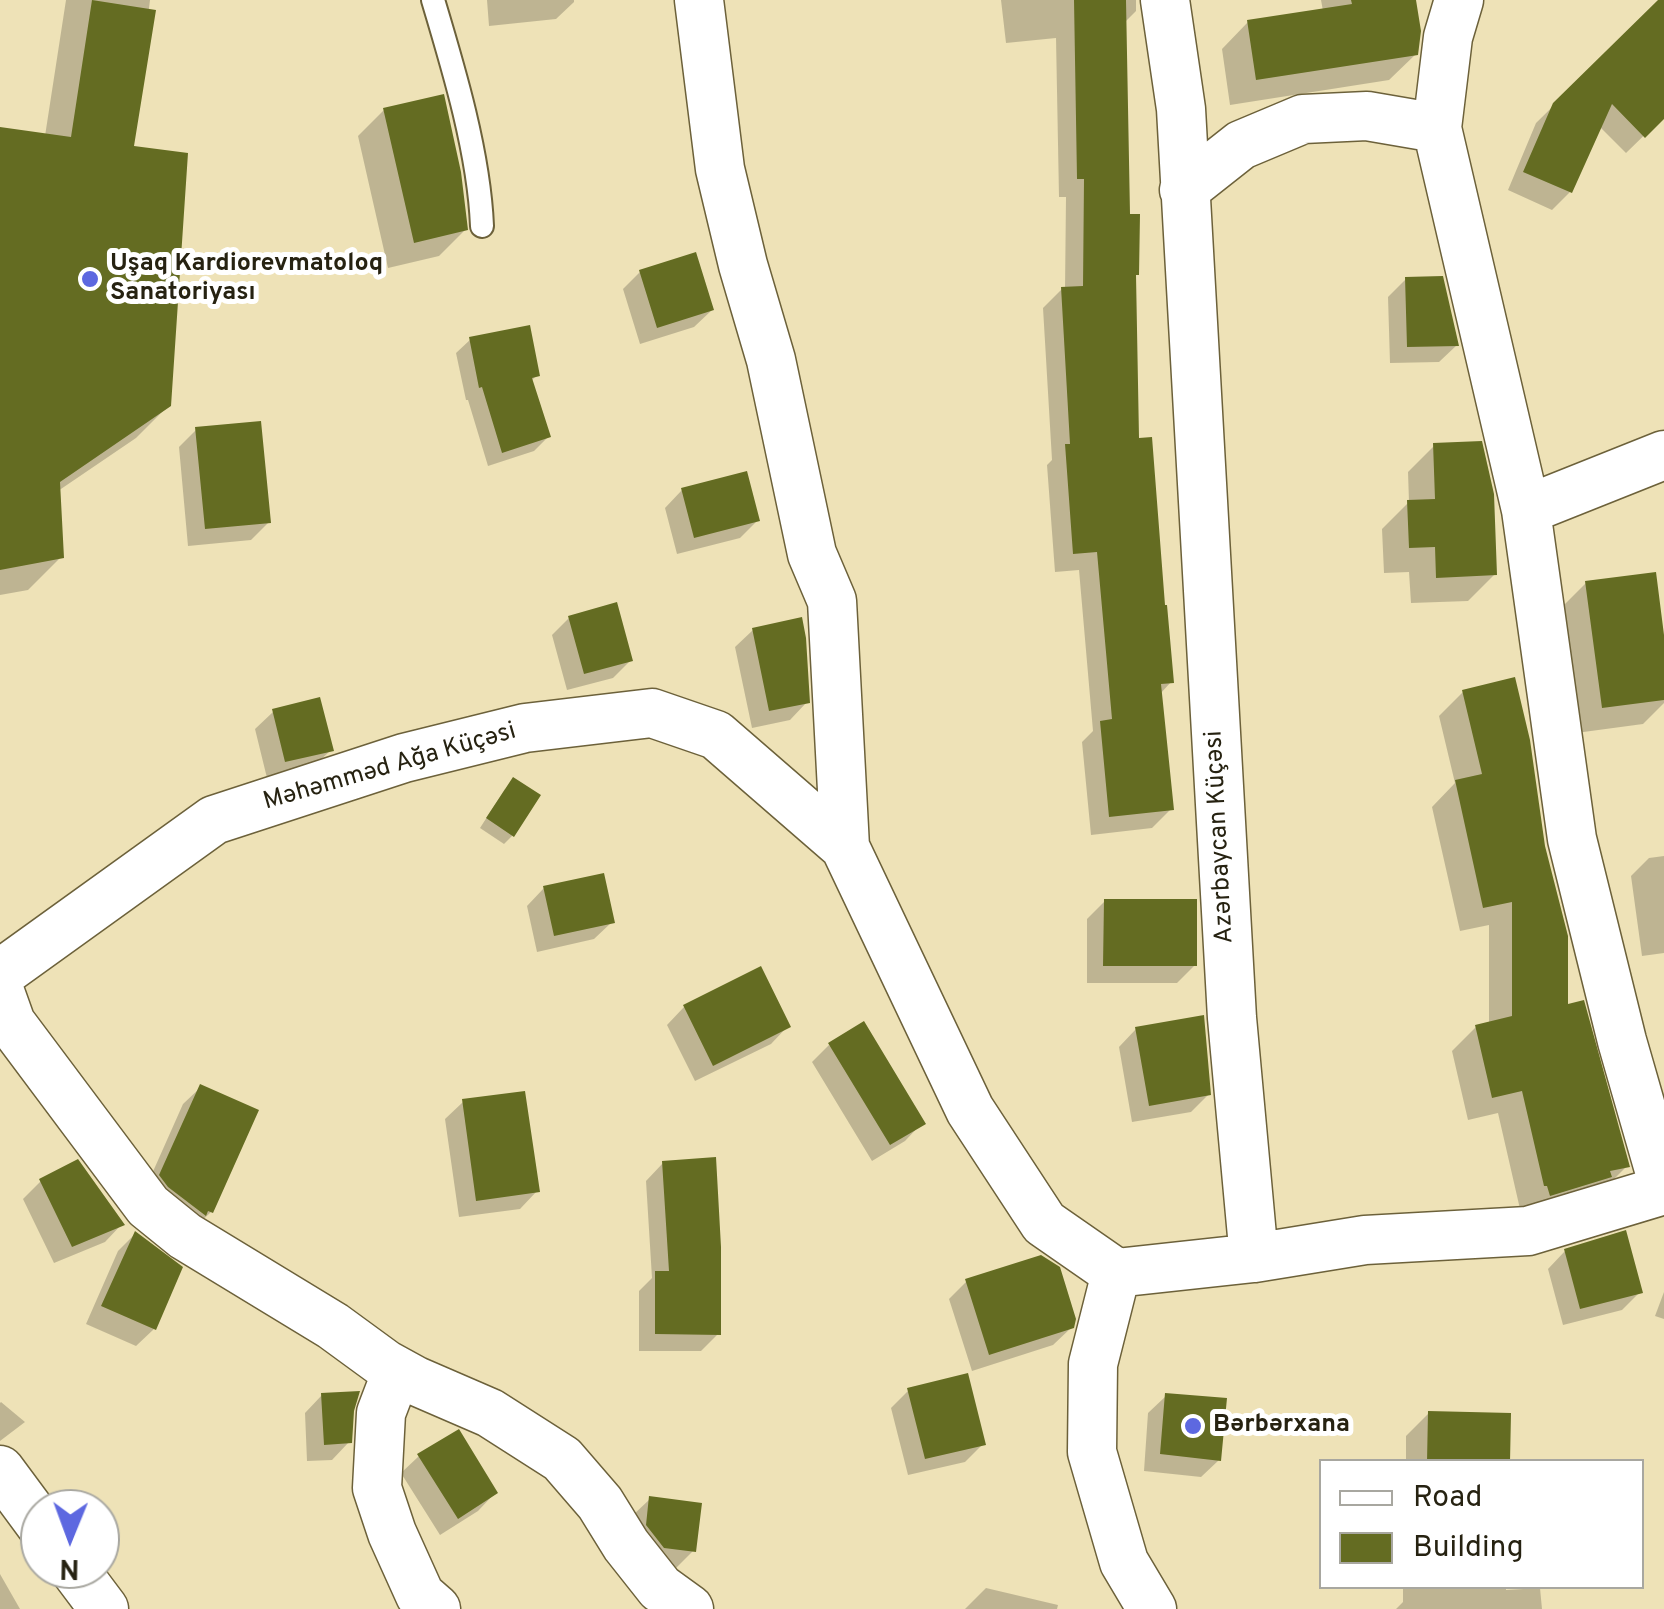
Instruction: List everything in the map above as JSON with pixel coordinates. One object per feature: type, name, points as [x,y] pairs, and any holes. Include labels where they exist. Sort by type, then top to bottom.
[{"type":"street","points":[[699,0],[720,169],[771,360],[812,554],[832,601],[844,847],[970,1110],[1044,1223],[1116,1273],[1254,1258],[1365,1240],[1528,1231],[1664,1189],[1572,839],[1526,510],[1436,128],[1448,37],[1459,0]]},
{"type":"street","name":"Azərbaycan Küçəsi","points":[[1165,0],[1180,109],[1232,1018],[1254,1258]]},
{"type":"street","points":[[1184,190],[1241,145],[1304,119],[1367,116],[1436,128]]},
{"type":"street","points":[[1526,510],[1664,454]]},
{"type":"street","name":"Məhəmməd Ağa Küçəsi","points":[[0,974],[214,820],[404,758],[525,728],[652,713],[716,735],[844,847]]},
{"type":"street","points":[[0,992],[11,1024],[148,1206],[185,1236],[333,1326],[397,1371],[490,1413],[562,1460],[600,1502],[626,1545],[660,1588],[688,1609]]},
{"type":"street","points":[[1116,1273],[1093,1364],[1092,1452],[1124,1562],[1152,1609]]},
{"type":"street","points":[[397,1371],[381,1413],[376,1488],[420,1595],[436,1609]]},
{"type":"street","points":[[0,1470],[20,1497]]},
{"type":"lane","points":[[434,0],[480,194],[482,226]]},
{"type":"building","name":"Uşaq Kardiorevmatoloq Sanatoriyası","points":[[92,0],[156,10],[134,146],[188,153],[171,406],[60,482],[64,558],[0,570],[0,127],[71,137]]},
{"type":"building","points":[[1074,0],[1126,0],[1130,214],[1140,214],[1136,275],[1139,438],[1152,437],[1174,683],[1161,684],[1174,810],[1109,817],[1100,721],[1112,719],[1097,552],[1073,554],[1065,444],[1070,444],[1061,287],[1083,286],[1084,179],[1077,179]]},
{"type":"building","points":[[1351,0],[1416,0],[1421,31],[1418,55],[1256,80],[1247,20],[1352,4]]},
{"type":"building","points":[[1658,0],[1664,0],[1664,119],[1645,138],[1612,104],[1572,193],[1523,172],[1553,103]]},
{"type":"building","points":[[444,94],[461,172],[468,230],[414,243],[383,108]]},
{"type":"building","points":[[696,252],[714,310],[657,328],[639,270]]},
{"type":"building","points":[[1443,276],[1459,346],[1407,347],[1405,277]]},
{"type":"building","points":[[530,325],[540,376],[532,378],[551,437],[502,453],[482,387],[479,388],[469,337]]},
{"type":"building","points":[[261,421],[271,523],[205,529],[195,427]]},
{"type":"building","points":[[1482,441],[1494,494],[1497,575],[1436,578],[1435,547],[1409,548],[1407,500],[1435,499],[1433,443]]},
{"type":"building","points":[[747,471],[760,521],[694,538],[681,488]]},
{"type":"building","points":[[1656,572],[1664,635],[1664,700],[1602,708],[1585,581]]},
{"type":"building","points":[[617,602],[633,661],[584,674],[568,616]]},
{"type":"building","points":[[802,617],[810,703],[769,711],[752,628]]},
{"type":"building","points":[[1515,677],[1530,740],[1545,846],[1568,936],[1568,1004],[1584,1000],[1630,1167],[1610,1171],[1612,1177],[1550,1196],[1544,1186],[1522,1091],[1492,1098],[1475,1025],[1512,1016],[1512,902],[1483,908],[1455,780],[1482,774],[1462,690]]},
{"type":"building","points":[[320,697],[334,751],[285,762],[272,709]]},
{"type":"building","points":[[513,777],[541,795],[514,837],[486,818]]},
{"type":"building","points":[[604,873],[615,923],[554,936],[543,886]]},
{"type":"building","points":[[1104,899],[1197,899],[1197,966],[1103,966]]},
{"type":"building","points":[[761,966],[791,1027],[713,1066],[683,1005]]},
{"type":"building","points":[[1204,1015],[1211,1095],[1149,1106],[1135,1027]]},
{"type":"building","points":[[864,1021],[926,1124],[890,1145],[828,1043]]},
{"type":"building","points":[[200,1084],[259,1110],[213,1213],[208,1211],[206,1216],[168,1187],[159,1175]]},
{"type":"building","points":[[525,1091],[540,1192],[476,1201],[462,1099]]},
{"type":"building","points":[[716,1157],[721,1335],[655,1334],[655,1271],[669,1271],[662,1161]]},
{"type":"building","points":[[78,1159],[125,1225],[72,1247],[39,1179]]},
{"type":"building","points":[[1626,1230],[1643,1293],[1580,1309],[1564,1249]]},
{"type":"building","points":[[135,1231],[183,1267],[156,1330],[101,1306]]},
{"type":"building","points":[[1041,1255],[1060,1267],[1076,1319],[1074,1328],[989,1355],[965,1279]]},
{"type":"building","points":[[968,1373],[986,1445],[925,1459],[907,1388]]},
{"type":"building","points":[[360,1391],[352,1443],[324,1445],[321,1393]]},
{"type":"building","name":"Bərbərxana","points":[[1165,1393],[1227,1398],[1221,1461],[1160,1454]]},
{"type":"building","points":[[1428,1411],[1511,1413],[1510,1459],[1427,1459]]},
{"type":"building","points":[[459,1429],[498,1493],[458,1519],[417,1454]]},
{"type":"building","points":[[649,1496],[702,1503],[696,1552],[664,1548],[646,1525]]},
{"type":"place","name":"Uşaq Kardiorevmatoloq Sanatoriyası","points":[[90,279]]},
{"type":"place","name":"Bərbərxana","points":[[1193,1426]]}]
